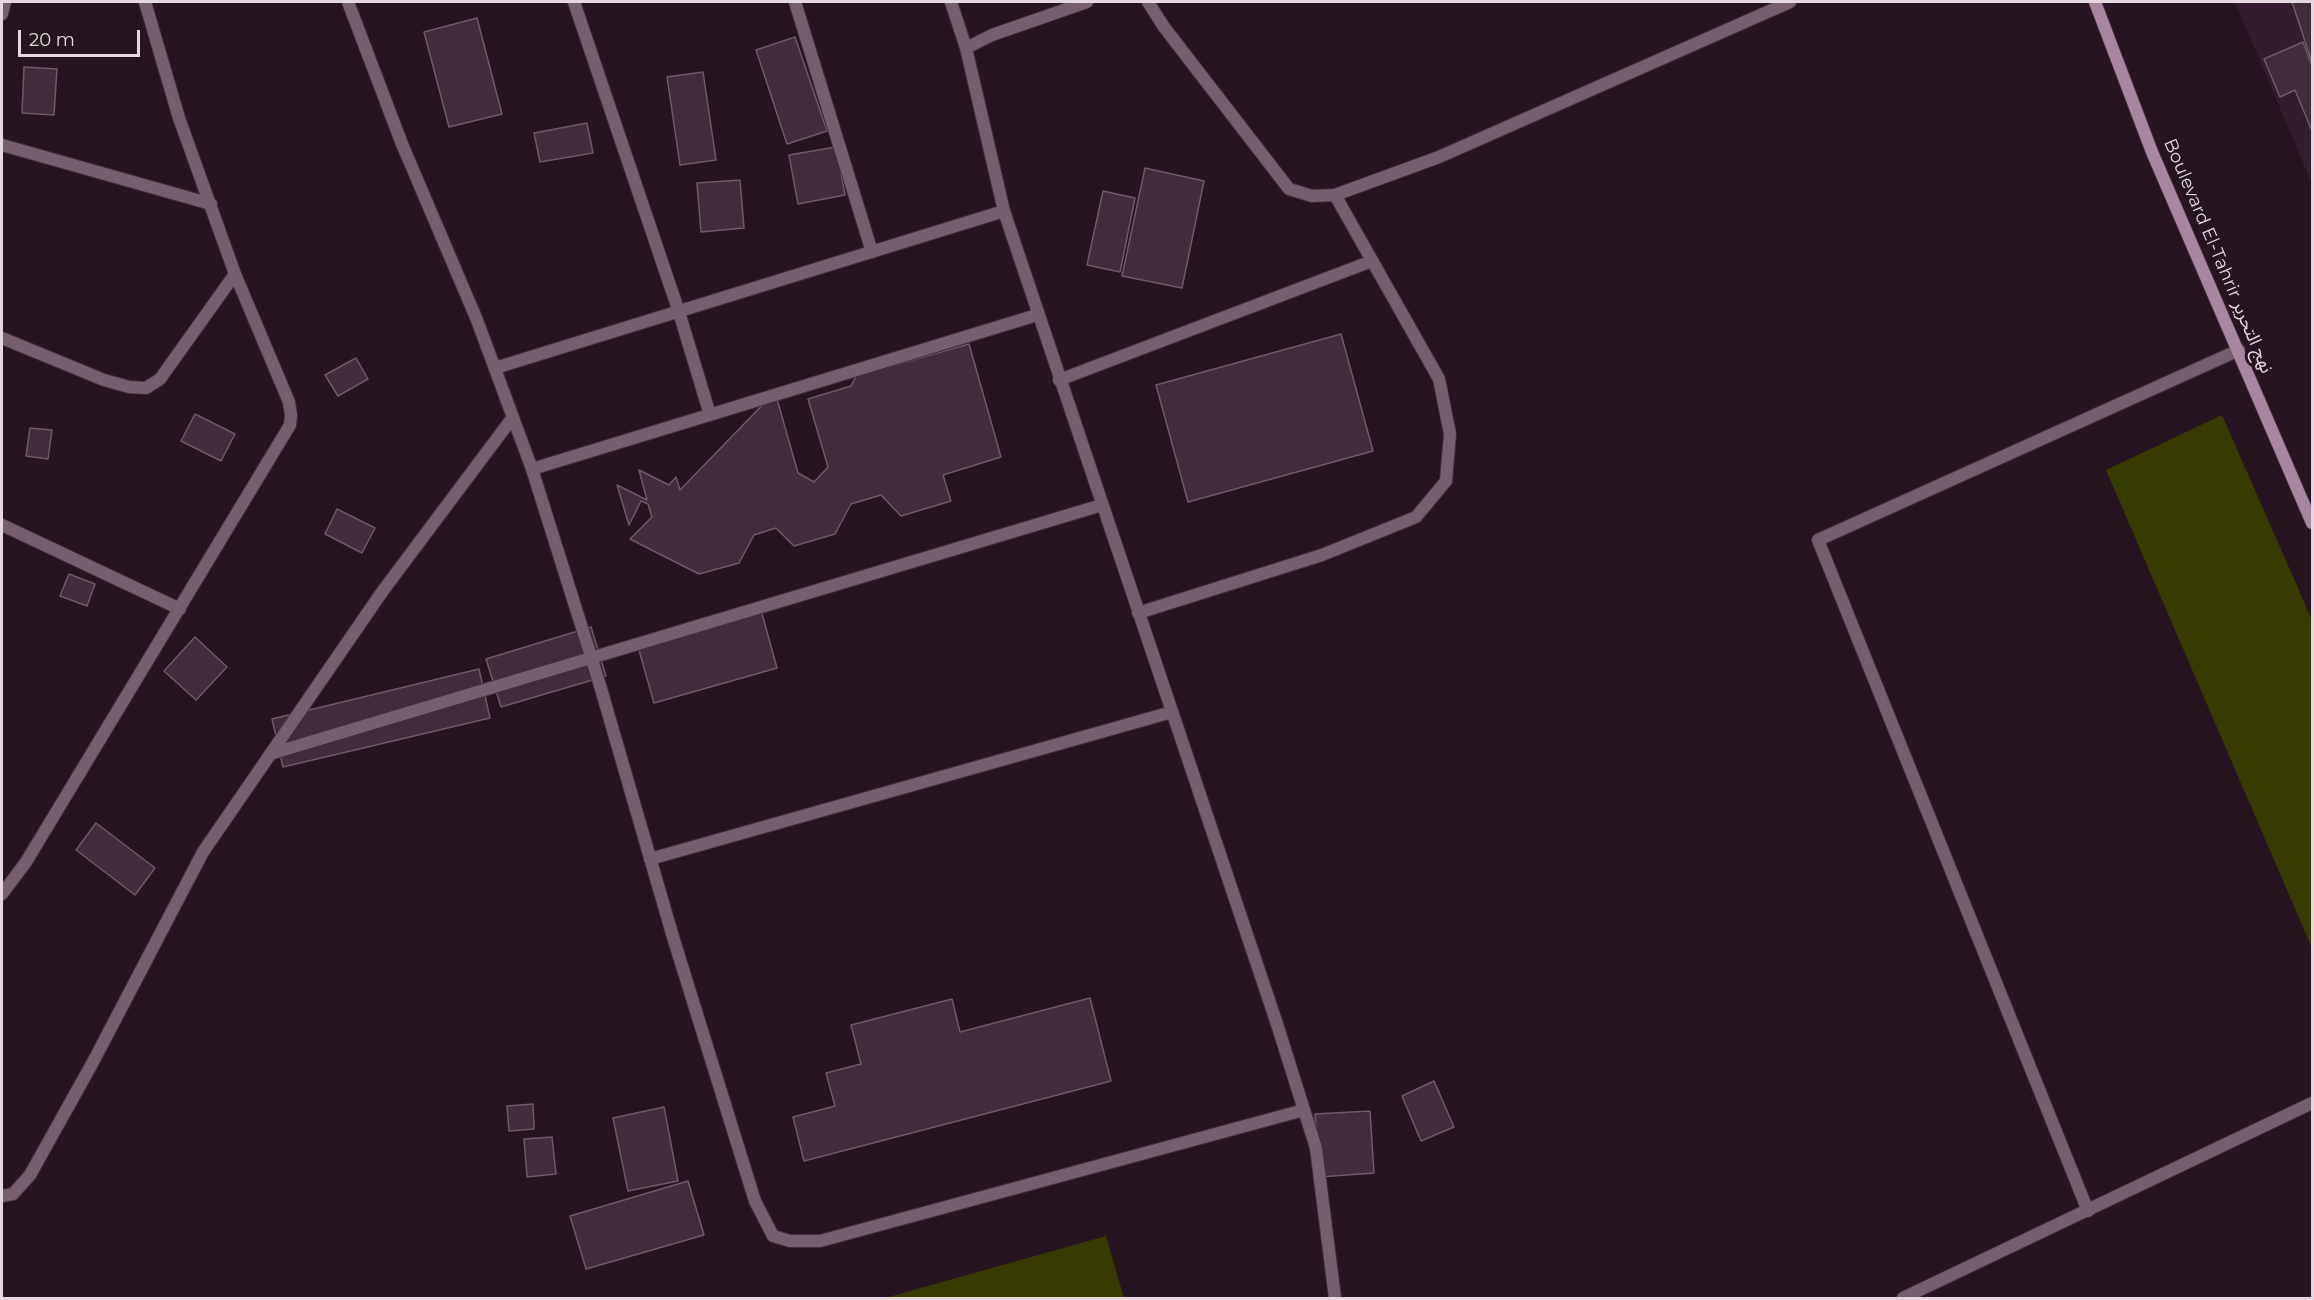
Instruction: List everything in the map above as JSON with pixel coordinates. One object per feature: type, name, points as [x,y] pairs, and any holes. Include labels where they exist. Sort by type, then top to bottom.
[{"type":"main road","name":"Boulevard El-Tahrir نهج التحرير","points":[[2095,2],[2152,152],[2313,523]]},
{"type":"street","points":[[2,14],[5,2]]},
{"type":"street","points":[[2,894],[26,862],[290,426],[289,402],[235,273],[178,118],[145,2]]},
{"type":"street","points":[[348,2],[402,144],[477,320],[532,469],[755,1201],[773,1236],[790,1241],[820,1241],[1304,1110]]},
{"type":"street","points":[[574,2],[679,312],[710,415]]},
{"type":"street","points":[[795,2],[872,252]]},
{"type":"street","points":[[951,2],[966,48],[1004,211],[1037,315],[1172,712],[1316,1148],[1335,1299]]},
{"type":"street","points":[[966,48],[992,35],[1087,2]]},
{"type":"street","points":[[1148,2],[1164,27],[1289,189],[1312,196],[1335,195],[1439,158],[1790,2]]},
{"type":"street","points":[[2,145],[211,204]]},
{"type":"street","points":[[1138,613],[1322,555],[1416,517],[1446,481],[1450,434],[1439,380],[1335,195]]},
{"type":"street","points":[[495,368],[1004,211]]},
{"type":"street","points":[[1059,380],[1372,261]]},
{"type":"street","points":[[2,338],[104,380],[129,387],[146,388],[160,379],[235,273]]},
{"type":"street","points":[[532,469],[1037,315]]},
{"type":"street","points":[[2088,1211],[1818,540],[2239,350]]},
{"type":"street","points":[[2,1196],[13,1194],[30,1175],[93,1062],[203,852],[382,592],[513,417]]},
{"type":"street","points":[[270,754],[1102,505]]},
{"type":"street","points":[[3,530],[180,609]]},
{"type":"street","points":[[650,859],[1172,712]]},
{"type":"street","points":[[1903,1299],[2313,1103]]},
{"type":"shaded area","points":[[2235,2],[2312,2],[2312,184]]},
{"type":"shaded area","points":[[2222,415],[2312,620],[2312,948],[2106,470]]},
{"type":"shaded area","points":[[1106,1236],[1124,1298],[885,1298]]},
{"type":"building","points":[[2292,2],[2312,2],[2312,62]]},
{"type":"building","points":[[477,18],[502,114],[449,127],[424,32]]},
{"type":"building","points":[[795,37],[827,131],[787,144],[756,50]]},
{"type":"building","points":[[2303,42],[2312,66],[2312,131],[2295,90],[2280,97],[2264,59]]},
{"type":"building","points":[[24,67],[57,69],[54,115],[22,113]]},
{"type":"building","points":[[703,72],[716,160],[680,165],[667,77]]},
{"type":"building","points":[[587,123],[593,153],[540,162],[534,133]]},
{"type":"building","points":[[836,147],[845,195],[798,204],[789,155]]},
{"type":"building","points":[[1145,168],[1204,181],[1182,288],[1122,276]]},
{"type":"building","points":[[740,180],[744,228],[701,232],[697,183]]},
{"type":"building","points":[[1103,191],[1135,198],[1120,272],[1087,265]]},
{"type":"building","points":[[1341,334],[1373,451],[1188,502],[1156,385]]},
{"type":"building","points":[[969,344],[1001,457],[943,475],[951,501],[901,516],[881,495],[851,504],[835,534],[794,546],[776,528],[754,535],[739,563],[699,574],[630,539],[652,517],[648,504],[641,501],[629,525],[617,485],[647,500],[639,470],[669,485],[676,477],[680,490],[775,392],[798,473],[814,482],[828,467],[808,399],[851,386],[856,376]]},
{"type":"building","points":[[356,358],[368,379],[338,396],[325,375]]},
{"type":"building","points":[[195,414],[235,434],[221,461],[181,441]]},
{"type":"building","points":[[30,428],[52,430],[48,459],[26,456]]},
{"type":"building","points":[[337,509],[375,528],[362,553],[325,534]]},
{"type":"building","points":[[69,574],[95,584],[87,606],[60,596]]},
{"type":"building","points":[[759,603],[777,668],[654,703],[637,643],[689,628],[687,623]]},
{"type":"building","points":[[591,627],[606,676],[501,707],[486,659]]},
{"type":"building","points":[[195,637],[227,667],[196,700],[164,671]]},
{"type":"building","points":[[479,669],[490,718],[283,767],[272,719]]},
{"type":"building","points":[[96,823],[155,868],[135,895],[76,850]]},
{"type":"building","points":[[1090,998],[1111,1081],[804,1161],[793,1117],[835,1106],[826,1073],[861,1064],[851,1025],[952,999],[960,1032]]},
{"type":"building","points":[[1434,1081],[1454,1127],[1421,1141],[1402,1096]]},
{"type":"building","points":[[533,1104],[534,1129],[509,1131],[507,1106]]},
{"type":"building","points":[[664,1107],[678,1181],[628,1191],[613,1118]]},
{"type":"building","points":[[1370,1111],[1374,1173],[1319,1177],[1315,1114]]},
{"type":"building","points":[[552,1137],[556,1174],[527,1177],[524,1139]]},
{"type":"building","points":[[688,1181],[704,1235],[586,1269],[570,1216]]}]
